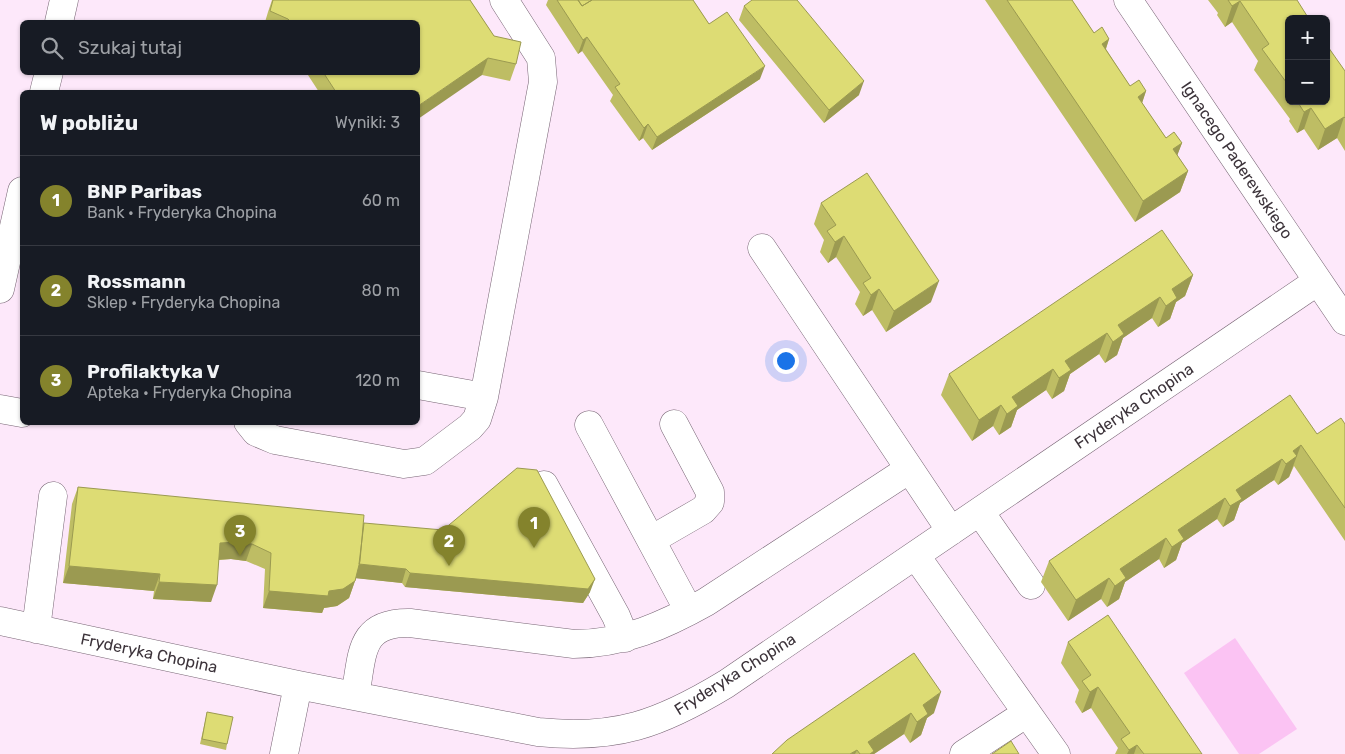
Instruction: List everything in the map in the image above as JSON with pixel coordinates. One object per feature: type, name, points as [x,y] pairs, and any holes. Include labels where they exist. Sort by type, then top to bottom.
[{"type":"street","points":[[59,20],[64,0]]},
{"type":"street","points":[[250,425],[256,432],[275,440],[404,464],[415,464],[435,455],[470,427],[477,419],[484,397],[543,82],[541,58],[504,0]]},
{"type":"street","name":"Ignacego Paderewskiego","points":[[1128,0],[1345,321]]},
{"type":"street","points":[[44,90],[47,75]]},
{"type":"street","points":[[0,289],[20,199]]},
{"type":"street","points":[[762,248],[908,470],[951,531]]},
{"type":"street","name":"Fryderyka Chopina","points":[[0,621],[298,685],[538,732],[564,734],[623,731],[650,723],[703,698],[916,556],[1318,281]]},
{"type":"street","points":[[420,385],[484,397]]},
{"type":"street","points":[[0,409],[20,413]]},
{"type":"street","points":[[651,540],[702,510],[710,502],[710,492],[674,424]]},
{"type":"street","points":[[589,425],[689,611]]},
{"type":"street","points":[[355,696],[366,642],[380,626],[394,623],[565,644],[593,644],[625,638],[664,624],[689,611],[908,470]]},
{"type":"street","points":[[539,475],[616,616],[625,638]]},
{"type":"street","points":[[36,629],[53,496]]},
{"type":"street","points":[[980,512],[1031,585]]},
{"type":"street","points":[[916,556],[1056,754]]},
{"type":"street","points":[[284,754],[298,685]]},
{"type":"street","points":[[964,754],[1027,713]]},
{"type":"shaded area","points":[[1235,638],[1297,729],[1259,754],[1239,754],[1184,673]]},
{"type":"building","points":[[273,0],[470,0],[494,36],[521,42],[516,64],[488,58],[420,105],[420,90],[335,90],[325,75],[420,75],[420,20],[289,20],[270,11]]},
{"type":"building","points":[[557,0],[578,0],[582,6],[592,0],[693,0],[709,24],[727,12],[765,66],[657,137],[648,124],[644,128],[615,87],[620,84],[587,37],[583,40]]},
{"type":"building","points":[[578,0],[592,0],[582,6]]},
{"type":"building","points":[[752,0],[797,0],[864,81],[829,110],[744,6]]},
{"type":"building","points":[[1007,0],[1072,0],[1094,33],[1102,27],[1109,39],[1102,44],[1130,86],[1139,80],[1146,91],[1138,97],[1166,138],[1174,132],[1182,143],[1173,149],[1188,171],[1143,201]]},
{"type":"building","points":[[1228,0],[1297,0],[1306,15],[1285,15],[1285,81],[1262,49],[1269,44],[1240,1],[1232,6]]},
{"type":"building","points":[[1330,50],[1345,71],[1345,118],[1325,129],[1311,108],[1304,112],[1300,105],[1330,105]]},
{"type":"building","points":[[867,173],[939,281],[894,311],[879,289],[871,295],[863,283],[871,278],[844,236],[835,242],[827,231],[836,225],[821,203]]},
{"type":"building","points":[[1162,230],[1193,275],[1172,289],[1177,298],[1166,306],[1160,297],[1118,325],[1124,334],[1113,342],[1107,333],[1065,361],[1071,370],[1059,378],[1053,369],[1012,397],[1018,406],[1007,414],[1001,405],[979,420],[949,374]]},
{"type":"building","points":[[1290,395],[1317,434],[1341,418],[1345,424],[1345,508],[1301,445],[1293,451],[1297,456],[1286,464],[1282,459],[1236,490],[1242,499],[1230,506],[1225,498],[1178,530],[1184,539],[1172,547],[1166,538],[1120,569],[1126,578],[1115,586],[1109,578],[1076,600],[1049,561]]},
{"type":"building","points":[[517,468],[537,470],[595,579],[588,589],[410,573],[406,569],[359,564],[364,523],[443,530]]},
{"type":"building","points":[[78,487],[364,515],[360,561],[355,581],[343,589],[329,591],[328,596],[269,591],[271,553],[252,544],[237,542],[220,543],[217,585],[159,582],[160,574],[69,566]]},
{"type":"building","points":[[1108,615],[1202,754],[1144,754],[1137,745],[1129,750],[1121,739],[1130,733],[1098,687],[1090,692],[1082,681],[1091,675],[1068,642]]},
{"type":"building","points":[[914,653],[941,692],[923,705],[928,714],[917,722],[911,713],[868,742],[874,751],[870,754],[860,754],[857,750],[850,754],[772,754],[787,740]]},
{"type":"building","points":[[207,712],[233,717],[227,744],[202,739]]},
{"type":"building","points":[[1011,741],[1019,754],[992,754]]},
{"type":"place","name":"BNP Paribas","points":[[534,548]]},
{"type":"place","name":"Profilaktyka V","points":[[240,556]]},
{"type":"place","name":"Rossmann","points":[[449,566]]}]
